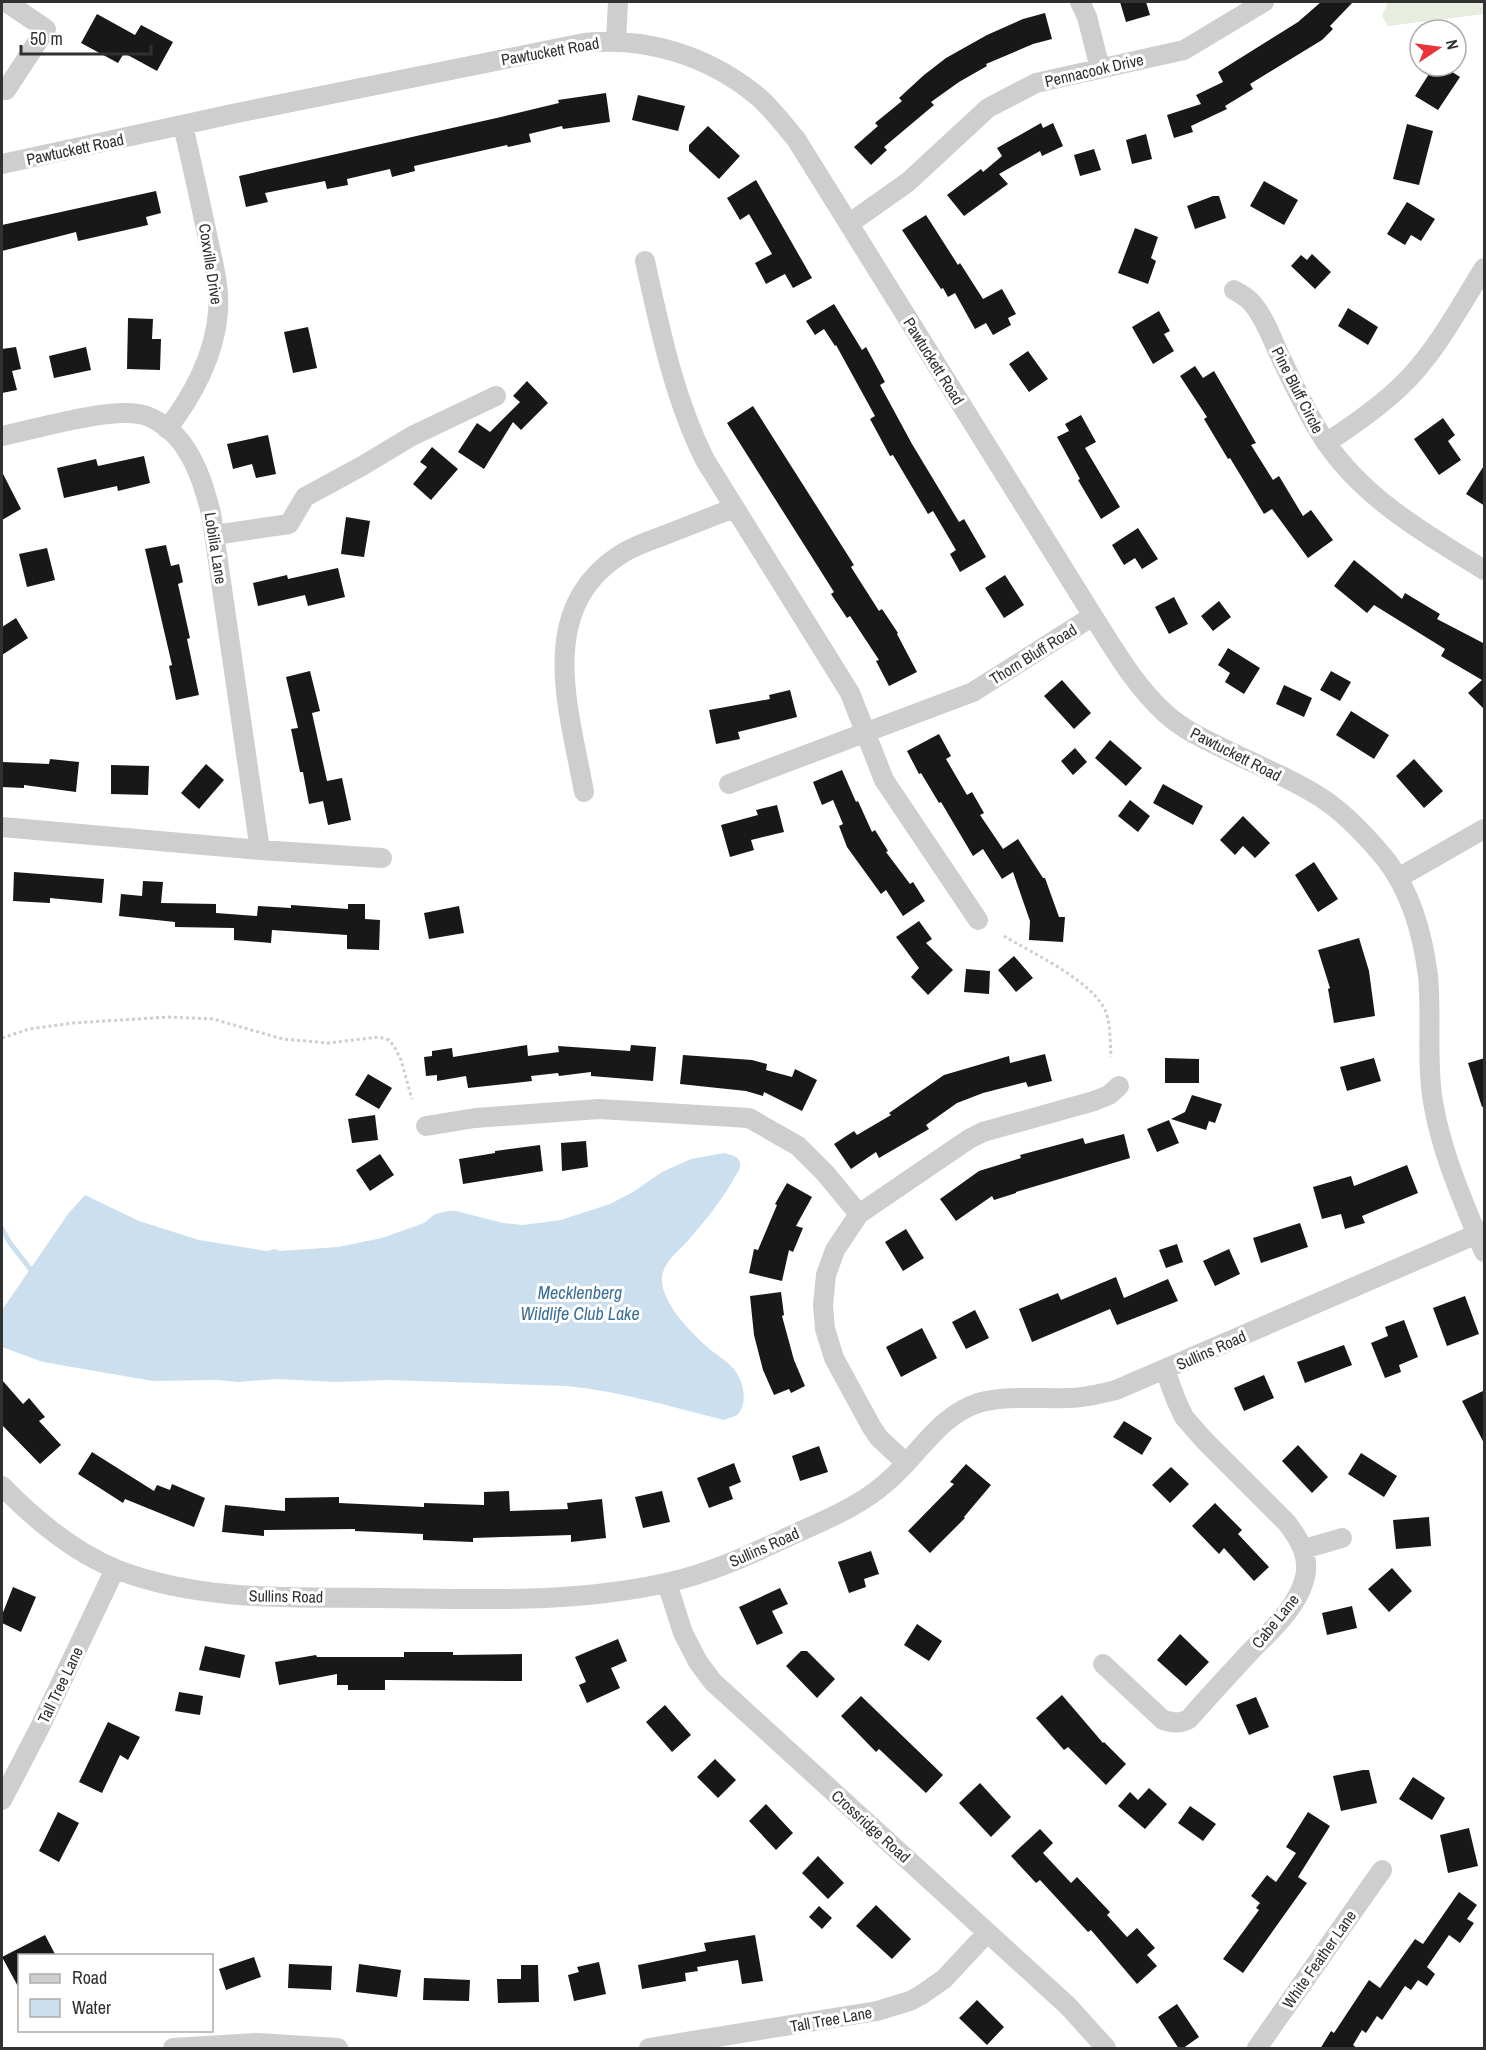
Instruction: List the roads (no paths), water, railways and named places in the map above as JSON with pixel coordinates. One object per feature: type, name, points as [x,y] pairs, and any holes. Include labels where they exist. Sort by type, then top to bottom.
[{"type":"street","points":[[2,88],[6,90],[46,29],[6,2]]},
{"type":"street","points":[[616,41],[618,2]]},
{"type":"street","points":[[1080,2],[1087,17],[1100,68]]},
{"type":"street","name":"Pennacook Drive","points":[[850,223],[908,182],[988,108],[1036,82],[1184,50],[1264,2]]},
{"type":"street","name":"Pawtuckett Road","points":[[2,164],[503,58],[584,43],[616,41],[676,52],[724,72],[756,95],[770,107],[796,139],[1093,616],[1144,692],[1167,715],[1193,734],[1301,786],[1326,801],[1364,834],[1398,878],[1416,919],[1428,976],[1430,1076],[1440,1136],[1455,1185],[1481,1232],[1485,1252]]},
{"type":"street","name":"Coxville Drive","points":[[167,429],[192,391],[206,362],[216,330],[219,310],[216,279],[183,126]]},
{"type":"street","points":[[645,261],[660,331],[690,429],[705,460],[850,693],[884,780],[978,920]]},
{"type":"street","points":[[1326,443],[1368,414],[1402,386],[1445,330],[1485,268]]},
{"type":"street","name":"Pine Bluff Circle","points":[[1234,290],[1252,303],[1264,322],[1310,416],[1326,443],[1352,474],[1371,494],[1395,513],[1485,570]]},
{"type":"street","points":[[214,535],[289,524],[305,497],[412,436],[496,396]]},
{"type":"street","name":"Lobilia Lane","points":[[2,436],[86,418],[139,414],[158,421],[167,429],[179,440],[195,464],[212,513],[260,850]]},
{"type":"street","points":[[584,792],[567,694],[564,661],[566,633],[576,603],[591,580],[607,564],[625,552],[734,508]]},
{"type":"street","name":"Thorn Bluff Road","points":[[729,784],[973,692],[1093,616]]},
{"type":"street","points":[[2,827],[260,850],[382,858]]},
{"type":"street","points":[[1398,878],[1485,829]]},
{"type":"street","points":[[906,1463],[879,1438],[834,1358],[825,1329],[823,1305],[826,1275],[835,1250],[859,1214],[969,1139],[983,1132],[1094,1101],[1109,1095],[1119,1086]]},
{"type":"street","points":[[426,1126],[475,1118],[599,1109],[749,1118],[798,1146],[825,1173],[859,1214]]},
{"type":"street","name":"Sullins Road","points":[[2,1486],[22,1507],[74,1547],[115,1569],[193,1590],[242,1596],[507,1600],[599,1595],[668,1583],[733,1561],[844,1510],[879,1489],[945,1421],[978,1403],[1094,1396],[1116,1390],[1481,1232]]},
{"type":"street","points":[[1165,1370],[1184,1417],[1287,1523],[1298,1536],[1304,1549],[1341,1538]]},
{"type":"street","name":"Cabe Lane","points":[[1103,1664],[1163,1720],[1175,1724],[1189,1719],[1295,1601],[1305,1578],[1304,1549]]},
{"type":"street","name":"Tall Tree Lane","points":[[2,1800],[39,1729],[115,1569]]},
{"type":"street","name":"Crossridge Road","points":[[668,1583],[683,1633],[698,1662],[713,1682],[1068,2006],[1106,2049]]},
{"type":"street","name":"White Feather Lane","points":[[1257,2049],[1382,1870]]},
{"type":"street","name":"Tall Tree Lane","points":[[649,2049],[877,2011],[910,2001],[944,1979],[987,1933]]},
{"type":"street","points":[[173,2049],[258,2043],[338,2049]]},
{"type":"water","name":"Mecklenberg Wildlife Club Lake","points":[[724,1153],[739,1160],[739,1170],[713,1211],[669,1260],[662,1277],[666,1297],[679,1318],[705,1345],[731,1366],[739,1377],[744,1394],[743,1406],[737,1415],[724,1420],[626,1396],[566,1386],[388,1380],[153,1381],[43,1362],[2,1347],[2,1310],[68,1214],[85,1195],[139,1221],[199,1240],[280,1251],[338,1247],[382,1238],[424,1223],[435,1214],[448,1211],[523,1225],[561,1220],[610,1204],[633,1192],[662,1172],[691,1159]]},
{"type":"waterway","points":[[2,1229],[35,1275]]}]
